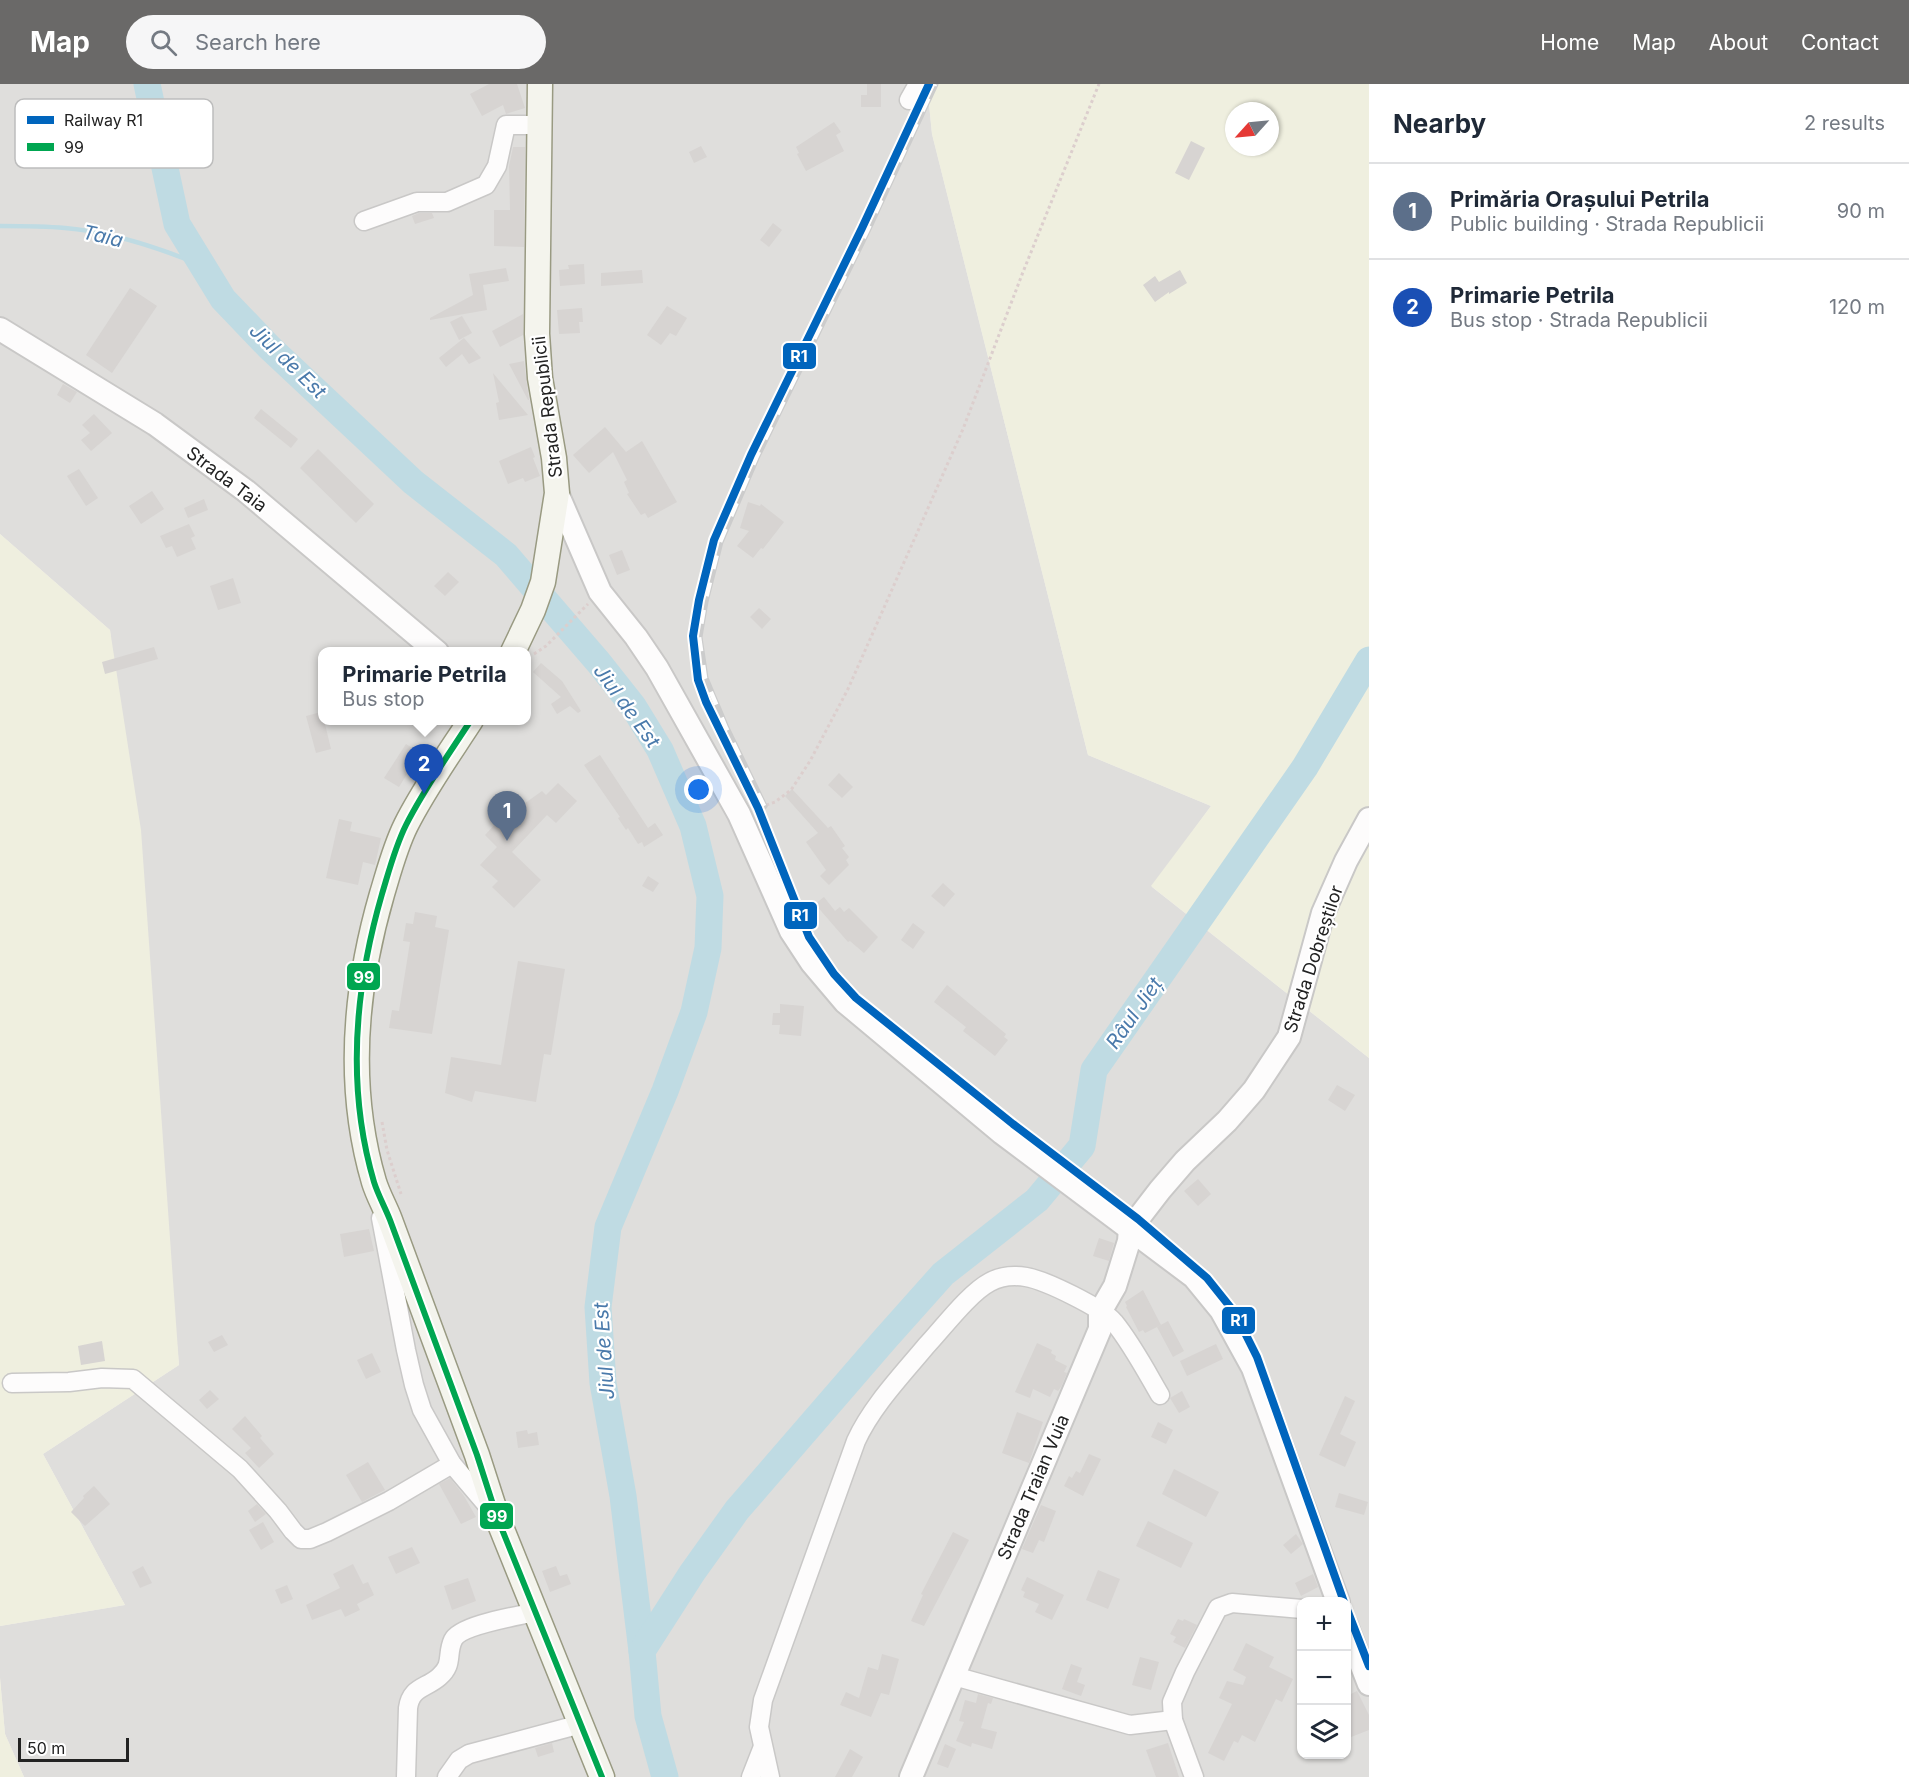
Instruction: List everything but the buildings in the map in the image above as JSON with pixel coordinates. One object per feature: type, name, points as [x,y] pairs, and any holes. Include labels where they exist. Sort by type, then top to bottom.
[{"type":"main road","name":"Strada Republicii","points":[[524,647],[533,610],[543,582],[557,493],[554,458],[540,378],[537,334],[540,84]]},
{"type":"main road","points":[[468,725],[406,825],[396,848],[371,934],[358,1016],[356,1055],[366,1146],[375,1183],[469,1434],[497,1517],[603,1777]]},
{"type":"street","points":[[909,100],[918,84]]},
{"type":"street","points":[[364,221],[417,202],[447,202],[486,185],[497,166],[506,125],[540,125]]},
{"type":"street","name":"Strada Taia","points":[[0,329],[155,424],[237,484],[432,647]]},
{"type":"street","points":[[557,493],[600,592],[636,637],[657,668],[739,814],[791,931],[812,963],[845,1002],[1002,1133],[1194,1277],[1227,1320],[1253,1368],[1336,1597]]},
{"type":"street","name":"Strada Dobreștilor","points":[[1152,1200],[1185,1161],[1254,1090],[1289,1036],[1323,913],[1346,861],[1369,819]]},
{"type":"street","points":[[375,1183],[414,1385],[422,1410],[452,1464],[497,1517]]},
{"type":"street","name":"Strada Traian Vuia","points":[[911,1777],[1100,1329],[1100,1312],[1115,1286],[1131,1229],[1152,1200]]},
{"type":"street","points":[[770,1777],[759,1727],[766,1690],[856,1441],[866,1423],[906,1371],[967,1301],[990,1282],[1013,1275],[1028,1277],[1077,1298],[1112,1320],[1127,1339],[1160,1395]]},
{"type":"street","points":[[12,1383],[69,1382],[102,1378],[133,1379],[240,1469],[301,1539],[310,1539],[327,1532],[389,1501],[452,1464]]},
{"type":"street","points":[[1194,1777],[1173,1720],[1172,1702],[1218,1608],[1232,1603],[1297,1609]]},
{"type":"street","points":[[406,1777],[410,1699],[415,1692],[437,1679],[450,1658],[456,1635],[465,1630],[535,1612]]},
{"type":"street","points":[[1351,1636],[1369,1684]]},
{"type":"street","points":[[954,1676],[1130,1725],[1173,1720]]},
{"type":"street","points":[[447,1777],[459,1760],[469,1754],[581,1724]]},
{"type":"street","points":[[751,1777],[762,1749]]},
{"type":"path","points":[[739,814],[775,802],[791,790],[810,760],[848,689],[963,429],[1098,84]]},
{"type":"path","points":[[531,651],[546,646],[577,616]]},
{"type":"path","points":[[381,1115],[387,1150],[404,1203]]},
{"type":"shaded area","points":[[0,84],[927,84],[932,134],[1088,755],[1211,806],[1152,887],[1369,1058],[1369,1777],[24,1777],[5,1734],[0,1678],[0,1626],[125,1605],[43,1454],[179,1365],[110,630],[0,534]]},
{"type":"green space","points":[[927,84],[1369,84],[1369,1058],[1151,886],[1211,806],[1088,755],[932,134]]},
{"type":"green space","points":[[0,534],[110,630],[141,830],[179,1365],[43,1454],[125,1605],[0,1626]]},
{"type":"green space","points":[[0,1678],[5,1734],[24,1777],[0,1777]]},
{"type":"waterway","name":"Jiul de Est","points":[[147,84],[150,99]]},
{"type":"waterway","name":"Jiul de Est","points":[[165,168],[177,224],[223,299],[269,347],[413,482],[506,555],[633,706],[660,750],[693,826],[710,896],[708,948],[694,1012],[665,1091],[608,1227],[598,1307],[603,1383],[623,1496],[642,1651]]},
{"type":"waterway","name":"Taia","points":[[0,226],[57,227],[100,233],[153,247],[203,266]]},
{"type":"waterway","name":"Râul Jieț","points":[[665,1777],[648,1716],[642,1651],[692,1573],[737,1510],[885,1339],[943,1274],[1037,1200],[1082,1146],[1094,1070],[1305,767],[1369,660]]},
{"type":"railway","points":[[764,806],[726,728],[705,678],[699,637],[705,602],[720,542],[756,458],[867,231],[935,84]]},
{"type":"railway","points":[[1013,1124],[1167,1242],[1207,1278],[1235,1313],[1257,1357],[1342,1597]]},
{"type":"railway","points":[[1351,1620],[1369,1666]]},
{"type":"rail line","name":"R1","points":[[929,84],[862,228],[751,455],[714,540],[699,600],[693,636],[698,680],[706,702],[758,808],[809,937],[834,974],[856,998],[1013,1124],[1138,1219],[1207,1278],[1235,1313],[1257,1357],[1342,1597]]},
{"type":"rail line","name":"R1","points":[[1351,1620],[1369,1666]]},
{"type":"transit line","name":"99","points":[[468,725],[406,825],[395,850],[382,894],[365,965],[360,1001],[357,1037],[360,1110],[365,1146],[376,1187],[477,1455],[497,1517],[602,1777]]},
{"type":"place","name":"Primarie Petrila","points":[[424,794]]},
{"type":"place","name":"Primăria Orașului Petrila","points":[[507,841]]}]
